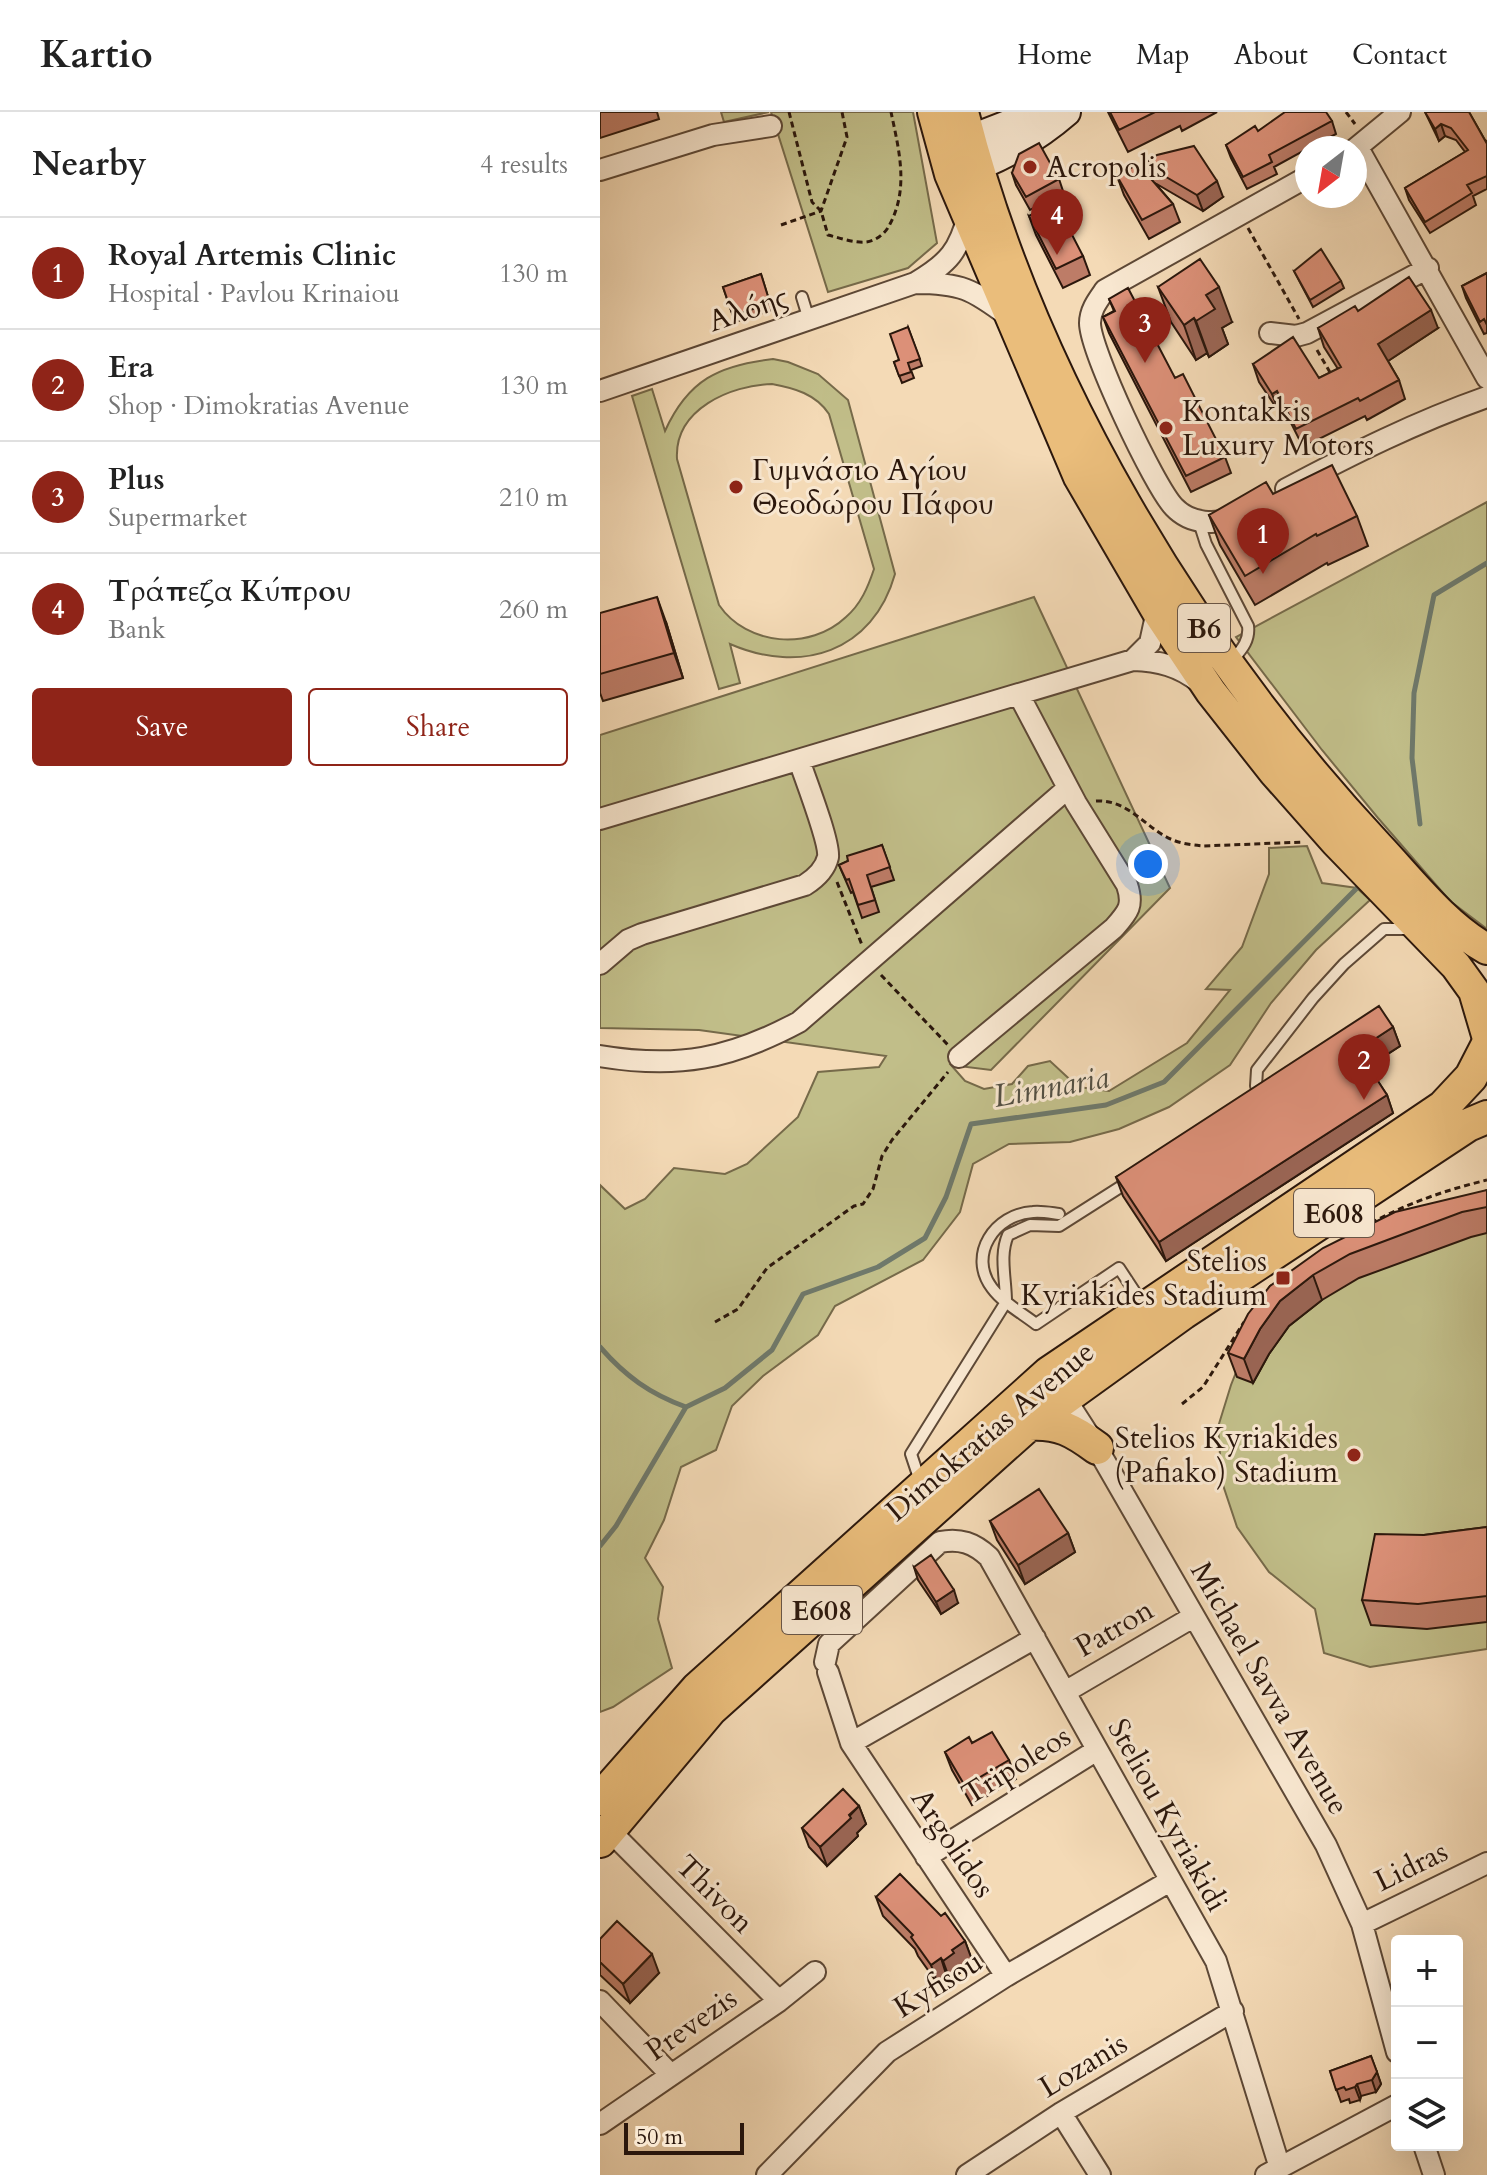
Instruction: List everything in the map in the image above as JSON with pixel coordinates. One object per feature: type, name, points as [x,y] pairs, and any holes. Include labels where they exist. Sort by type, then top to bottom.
[{"type":"highway","name":"E608","points":[[1487,1035],[1487,1046]]},
{"type":"highway","name":"Dimokratias Avenue","points":[[600,1799],[697,1689],[922,1487],[1057,1386],[1145,1307],[1443,1107],[1471,1077],[1487,1046]]},
{"type":"highway","name":"Dimokratias Avenue","points":[[604,1836],[711,1709],[1029,1424],[1057,1386],[1183,1313],[1468,1125],[1487,1117]]},
{"type":"highway","points":[[1029,1424],[1062,1425],[1074,1430],[1097,1448]]},
{"type":"main road","name":"B6","points":[[933,112],[960,148],[994,220],[1046,346],[1098,454],[1149,544],[1229,664],[1345,811],[1461,932],[1487,949]]},
{"type":"main road","points":[[960,148],[1041,112]]},
{"type":"main road","points":[[960,148],[1012,148],[1066,112]]},
{"type":"main road","name":"B6","points":[[960,148],[969,213],[1008,316],[1079,477],[1157,611],[1211,692],[1274,772],[1336,842],[1456,966],[1474,991],[1487,1035]]},
{"type":"street","points":[[1367,139],[1400,112]]},
{"type":"street","points":[[600,170],[713,135],[771,126]]},
{"type":"street","points":[[1367,166],[1428,268],[1487,378]]},
{"type":"street","points":[[1295,184],[1112,286],[1097,300],[1091,314],[1095,350],[1138,445],[1175,509],[1198,520],[1220,522],[1370,444],[1487,397]]},
{"type":"street","name":"Αλόης","points":[[600,391],[915,283],[939,269],[953,254],[969,213]]},
{"type":"street","points":[[1270,333],[1296,336],[1307,333],[1428,268]]},
{"type":"street","name":"Αλόης","points":[[915,283],[961,286],[975,292],[1008,316]]},
{"type":"street","points":[[1133,660],[1150,643],[1157,611]]},
{"type":"street","points":[[600,819],[1133,660],[1154,661],[1179,669],[1211,692]]},
{"type":"street","points":[[959,1057],[1114,928],[1130,906],[1127,885],[1072,795],[1019,695]]},
{"type":"street","points":[[600,964],[628,940],[642,934],[805,885],[816,878],[824,868],[828,851],[799,760]]},
{"type":"street","points":[[600,1056],[656,1063],[727,1054],[799,1022],[1072,795]]},
{"type":"street","name":"Michael Savva Avenue","points":[[1057,1386],[1097,1448],[1326,1845],[1362,1924],[1391,2030]]},
{"type":"street","name":"Steliou Kyriakidi","points":[[827,1659],[940,1542],[954,1539],[967,1542],[989,1557],[1216,1961],[1233,2011],[1273,2171]]},
{"type":"street","name":"Patron","points":[[1065,1692],[1193,1617]]},
{"type":"street","points":[[851,1743],[1035,1638]]},
{"type":"street","name":"Argolidos","points":[[827,1659],[851,1743],[1006,1976]]},
{"type":"street","name":"Tripoleos","points":[[926,1857],[1097,1750]]},
{"type":"street","name":"Thivon","points":[[604,1836],[779,2001]]},
{"type":"street","name":"Lidras","points":[[1362,1924],[1487,1863]]},
{"type":"street","name":"Kyfisou","points":[[767,2175],[887,2052],[1006,1976],[1170,1881]]},
{"type":"street","name":"Prevezis","points":[[600,2124],[779,2001],[815,1972]]},
{"type":"street","points":[[600,2001],[671,2075]]},
{"type":"street","name":"Lozanis","points":[[967,2175],[1061,2113],[1233,2011]]},
{"type":"street","points":[[1273,2171],[1391,2108]]},
{"type":"street","points":[[1061,2113],[1100,2175]]},
{"type":"street","points":[[1426,2151],[1434,2175]]},
{"type":"lane","points":[[802,297],[809,320]]},
{"type":"lane","points":[[1198,520],[1206,544],[1248,626],[1249,635],[1242,650],[1229,664]]},
{"type":"lane","points":[[1256,1086],[1257,1070],[1344,964],[1384,929],[1421,929]]},
{"type":"lane","points":[[922,1487],[911,1454],[1006,1302],[1006,1275],[1001,1251],[1008,1235],[1030,1225],[1059,1226],[1125,1184]]},
{"type":"lane","points":[[1059,1214],[1032,1211],[1010,1219],[988,1236],[981,1255],[990,1286],[1036,1324],[1119,1268],[1145,1307]]},
{"type":"path","points":[[789,112],[812,202],[821,211],[828,235],[869,242],[886,232],[897,211],[902,191],[900,152],[891,112]]},
{"type":"path","points":[[821,211],[847,137],[842,112]]},
{"type":"path","points":[[781,225],[821,211]]},
{"type":"path","points":[[1072,795],[1110,800],[1146,820],[1172,840],[1204,846],[1336,842]]},
{"type":"path","points":[[715,1322],[738,1309],[767,1268],[854,1206],[863,1204],[873,1189],[882,1156],[892,1140],[959,1057]]},
{"type":"path","points":[[1348,1237],[1407,1206],[1487,1180]]},
{"type":"path","points":[[1358,1238],[1361,1229]]},
{"type":"path","points":[[1182,1404],[1203,1387],[1251,1312]]},
{"type":"shaded area","points":[[721,112],[769,112],[724,122]]},
{"type":"shaded area","points":[[771,112],[913,112],[937,243],[908,268],[828,292]]},
{"type":"shaded area","points":[[773,359],[818,374],[848,400],[895,574],[885,601],[870,622],[852,639],[831,650],[808,656],[783,657],[730,644],[740,683],[719,689],[632,396],[652,389],[665,431],[695,387],[721,371]],"holes":[[[772,384],[811,397],[829,414],[874,569],[863,595],[846,617],[831,628],[797,639],[762,636],[731,619],[719,605],[677,459],[685,426],[708,403],[739,389]]]},
{"type":"shaded area","points":[[1487,502],[1487,929],[1450,901],[1378,818],[1236,637]]},
{"type":"shaded area","points":[[1034,597],[1170,888],[991,1070],[951,1065],[965,1081],[984,1089],[1012,1084],[1028,1066],[1050,1061],[1078,1087],[1109,1091],[1187,1043],[1230,990],[1206,989],[1242,947],[1269,874],[1269,848],[1307,846],[1322,883],[1357,888],[1370,900],[1316,950],[1271,1003],[1230,1065],[1169,1107],[1119,1129],[1070,1142],[1009,1144],[973,1164],[960,1212],[923,1260],[835,1306],[818,1335],[763,1376],[732,1406],[716,1450],[681,1467],[664,1520],[645,1558],[663,1587],[658,1619],[672,1668],[613,1707],[600,1712],[600,1185],[625,1209],[645,1199],[674,1168],[725,1174],[747,1164],[798,1117],[818,1072],[879,1067],[886,1056],[699,1030],[600,1028],[600,735]]},
{"type":"shaded area","name":"Stelios Kyriakides (Pafiako) Stadium","points":[[1487,1198],[1487,1649],[1370,1667],[1324,1653],[1315,1609],[1269,1572],[1237,1527],[1222,1482],[1218,1427],[1252,1332]]},
{"type":"building","points":[[1110,112],[1155,112],[1119,130]]},
{"type":"building","points":[[1285,112],[1326,112],[1332,121],[1304,136],[1295,136],[1295,141],[1269,155],[1272,162],[1243,177],[1226,145],[1255,126],[1258,131]]},
{"type":"building","points":[[1425,112],[1469,112],[1487,141],[1487,176],[1467,185],[1472,193],[1425,222],[1405,188],[1468,150],[1451,128],[1441,124],[1435,129]]},
{"type":"building","points":[[1039,143],[1059,179],[1026,197],[1012,173],[1019,154]]},
{"type":"building","points":[[1194,146],[1217,181],[1197,195],[1144,164],[1157,155]]},
{"type":"building","points":[[1138,164],[1173,204],[1142,220],[1117,176]]},
{"type":"building","points":[[1055,202],[1083,256],[1056,269],[1029,216]]},
{"type":"building","points":[[1321,249],[1341,281],[1310,300],[1294,271]]},
{"type":"building","points":[[1200,259],[1219,287],[1206,295],[1215,309],[1184,325],[1158,287]]},
{"type":"building","points":[[1487,273],[1487,325],[1484,319],[1480,322],[1462,286]]},
{"type":"building","points":[[761,274],[770,303],[733,316],[723,287]]},
{"type":"building","points":[[1409,277],[1431,310],[1378,344],[1399,380],[1296,429],[1277,391],[1272,394],[1253,364],[1293,337],[1319,378],[1341,367],[1318,328],[1355,306],[1358,311]]},
{"type":"building","points":[[1128,288],[1175,378],[1183,374],[1225,457],[1186,476],[1103,317],[1115,311],[1109,299]]},
{"type":"building","points":[[908,327],[920,359],[908,363],[911,372],[899,376],[894,362],[899,360],[890,334]]},
{"type":"building","points":[[1332,465],[1357,516],[1316,534],[1245,576],[1209,515],[1266,482],[1273,494]]},
{"type":"building","points":[[657,597],[674,653],[600,674],[600,613]]},
{"type":"building","points":[[882,845],[890,867],[867,875],[875,900],[858,905],[849,879],[846,880],[839,865],[848,861],[847,856]]},
{"type":"building","points":[[1379,1006],[1393,1027],[1358,1050],[1387,1095],[1159,1242],[1116,1177]]},
{"type":"building","points":[[1487,1190],[1487,1207],[1462,1212],[1350,1254],[1313,1275],[1280,1301],[1244,1359],[1228,1353],[1248,1314],[1270,1286],[1323,1248],[1395,1212]]},
{"type":"building","points":[[1039,1489],[1068,1533],[1018,1565],[990,1521]]},
{"type":"building","points":[[1487,1527],[1487,1596],[1418,1604],[1362,1600],[1375,1534],[1424,1535]]},
{"type":"building","points":[[931,1555],[954,1590],[936,1602],[914,1567]]},
{"type":"building","points":[[992,1732],[1009,1760],[965,1786],[945,1752],[969,1737],[972,1743]]},
{"type":"building","points":[[843,1789],[859,1806],[849,1815],[851,1818],[820,1847],[802,1828]]},
{"type":"building","points":[[900,1874],[941,1916],[945,1913],[965,1941],[943,1961],[941,1958],[931,1965],[911,1937],[913,1935],[876,1897]]},
{"type":"building","points":[[617,1921],[652,1954],[623,1984],[600,1962],[600,1939]]},
{"type":"building","points":[[1371,2056],[1377,2072],[1372,2080],[1346,2090],[1344,2087],[1336,2090],[1330,2071]]},
{"type":"waterway","name":"Limnaria","points":[[1420,824],[1412,758],[1414,693],[1434,595],[1487,563]]},
{"type":"waterway","name":"Limnaria","points":[[600,1546],[616,1526],[686,1407],[725,1388],[772,1350],[803,1294],[878,1267],[925,1238],[946,1197],[971,1124],[1106,1105],[1164,1082],[1357,888]]},
{"type":"waterway","points":[[600,1347],[639,1383],[686,1407]]},
{"type":"place","name":"Acropolis","points":[[1030,167]]},
{"type":"place","name":"Τράπεζα Κύπρου","points":[[1057,255]]},
{"type":"place","name":"Plus","points":[[1145,363]]},
{"type":"place","name":"Kontakkis Luxury Motors","points":[[1166,428]]},
{"type":"place","name":"Γυμνάσιο Αγίου Θεοδώρου Πάφου","points":[[736,487]]},
{"type":"place","name":"Royal Artemis Clinic","points":[[1263,574]]},
{"type":"place","name":"Era","points":[[1364,1100]]},
{"type":"place","name":"Stelios Kyriakides Stadium","points":[[1283,1278]]},
{"type":"place","name":"Stelios Kyriakides (Pafiako) Stadium","points":[[1354,1455]]}]
